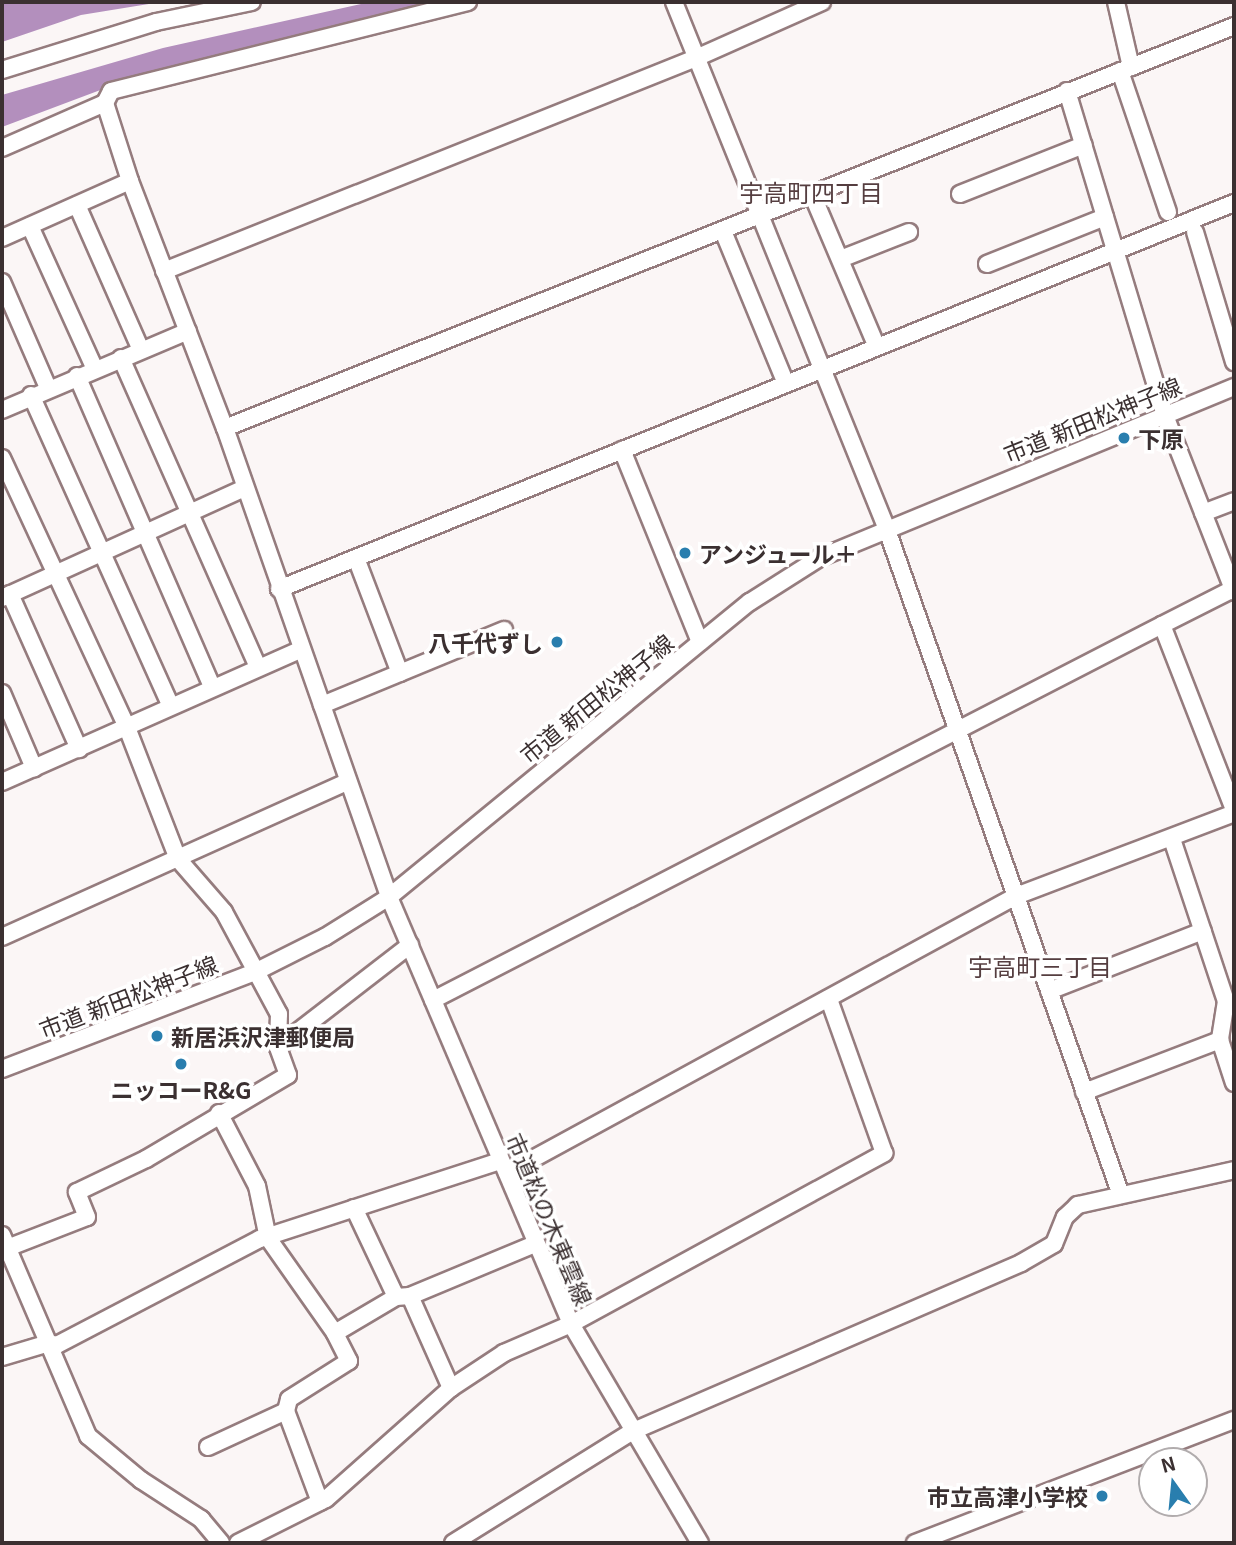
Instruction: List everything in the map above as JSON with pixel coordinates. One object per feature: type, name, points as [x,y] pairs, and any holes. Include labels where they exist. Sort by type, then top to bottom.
[{"type":"street","points":[[2,70],[156,22],[252,2]]},
{"type":"street","points":[[2,148],[105,103],[111,91],[468,2]]},
{"type":"street","points":[[674,2],[886,527],[1121,1195]]},
{"type":"street","points":[[164,271],[696,58],[822,2]]},
{"type":"street","points":[[1116,2],[1125,69],[1168,212]]},
{"type":"street","points":[[225,428],[1234,26]]},
{"type":"street","points":[[433,1000],[1162,625],[1234,591],[1228,554],[1203,513],[1164,413],[1067,91]]},
{"type":"street","name":"市道松の木東雲線","points":[[105,103],[130,181],[225,428],[300,650],[389,897],[570,1324],[631,1432],[700,1543]]},
{"type":"street","points":[[960,194],[1084,145]]},
{"type":"street","points":[[2,238],[130,181]]},
{"type":"street","points":[[812,194],[843,258],[877,347]]},
{"type":"street","points":[[279,589],[1234,203]]},
{"type":"street","points":[[77,205],[141,350]]},
{"type":"street","points":[[987,264],[1105,217]]},
{"type":"street","points":[[30,226],[95,369]]},
{"type":"street","points":[[723,231],[786,384]]},
{"type":"street","points":[[843,258],[909,232]]},
{"type":"street","points":[[1195,232],[1234,362]]},
{"type":"street","points":[[2,282],[48,388]]},
{"type":"street","points":[[2,410],[31,395],[188,331]]},
{"type":"street","points":[[121,358],[258,667]]},
{"type":"street","points":[[77,376],[212,686]]},
{"type":"street","name":"市道 新田松神子線","points":[[2,1069],[257,971],[389,897],[750,602],[819,558],[886,527],[1234,387]]},
{"type":"street","points":[[31,395],[170,705]]},
{"type":"street","points":[[622,450],[700,642]]},
{"type":"street","points":[[2,458],[126,725],[178,859],[224,912],[282,1020],[278,1047],[288,1075],[219,1113],[146,1159],[77,1192],[87,1217],[4,1244],[88,1436],[141,1480],[201,1519],[221,1543]]},
{"type":"street","points":[[79,749],[6,596],[245,488]]},
{"type":"street","points":[[1203,513],[1234,501]]},
{"type":"street","points":[[356,558],[400,673]]},
{"type":"street","points":[[2,1357],[49,1343],[57,1346],[206,1266],[268,1238],[354,1208],[503,1167],[829,999],[1016,896],[1172,839],[1234,812],[1162,625]]},
{"type":"street","points":[[322,705],[504,630]]},
{"type":"street","points":[[2,782],[212,686],[300,650]]},
{"type":"street","points":[[2,693],[34,768]]},
{"type":"street","points":[[2,937],[347,782]]},
{"type":"street","points":[[1172,839],[1226,1001],[1220,1040],[1234,1083]]},
{"type":"street","points":[[1049,991],[1203,931]]},
{"type":"street","points":[[278,1047],[410,945]]},
{"type":"street","points":[[237,1543],[320,1502],[451,1388],[504,1353],[570,1324],[884,1153],[829,999]]},
{"type":"street","points":[[1084,1092],[1220,1040]]},
{"type":"street","points":[[219,1113],[257,1186],[268,1238],[335,1332],[349,1361],[289,1399],[286,1411],[320,1502]]},
{"type":"street","points":[[453,1543],[631,1432],[978,1285],[1054,1244],[1071,1209],[1234,1170]]},
{"type":"street","points":[[354,1208],[451,1388]]},
{"type":"street","points":[[335,1332],[403,1297],[535,1244]]},
{"type":"street","points":[[208,1447],[286,1411]]},
{"type":"street","points":[[915,1543],[1234,1420]]},
{"type":"shaded area","points":[[2,2],[161,2],[81,15],[2,42]]},
{"type":"shaded area","points":[[370,2],[444,2],[135,77],[2,127],[2,95],[163,48]]},
{"type":"place","name":"下原","points":[[1124,438]]},
{"type":"place","name":"アンジュール＋","points":[[685,553]]},
{"type":"place","name":"八千代ずし","points":[[557,642]]},
{"type":"place","name":"新居浜沢津郵便局","points":[[157,1036]]},
{"type":"place","name":"ニッコーR&G","points":[[181,1064]]},
{"type":"place","name":"市立高津小学校","points":[[1102,1496]]},
{"type":"district","name":"宇高町四丁目","points":[[811,192]]},
{"type":"district","name":"宇高町三丁目","points":[[1040,966]]}]
